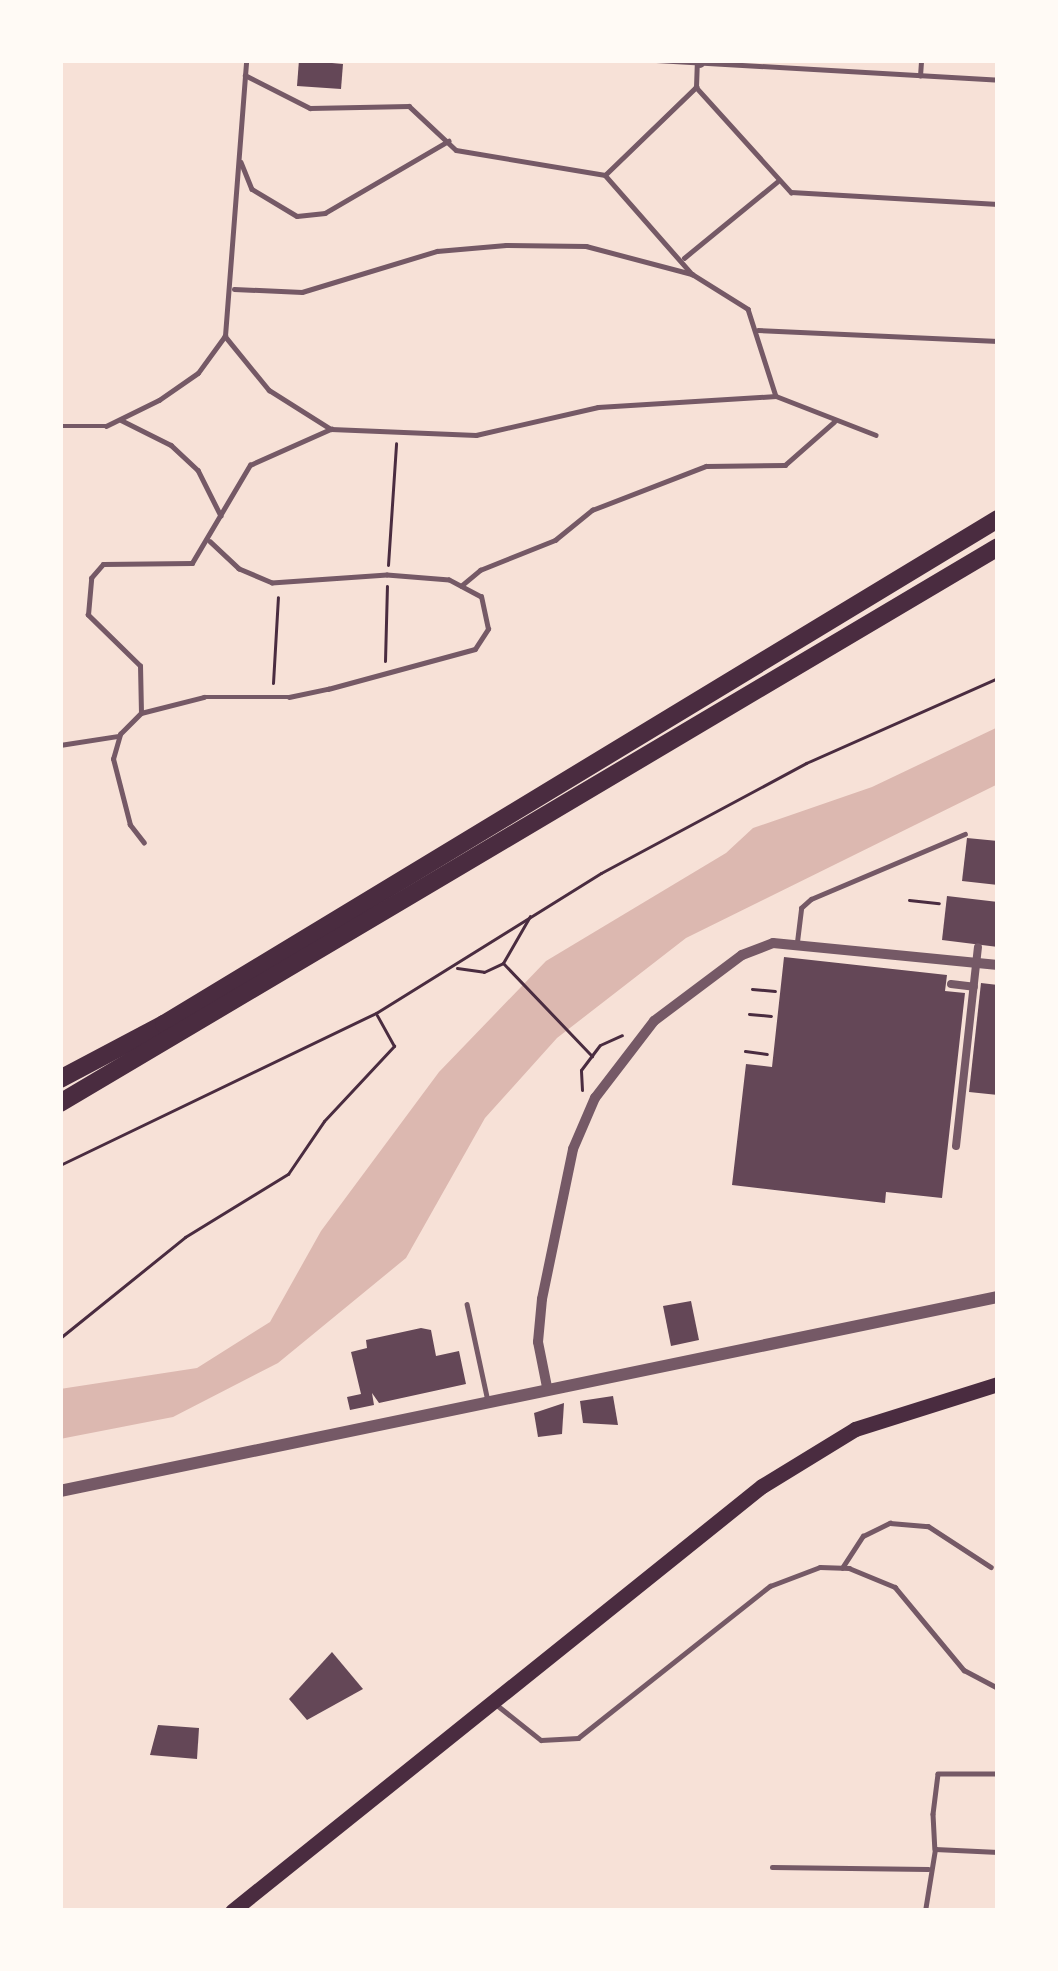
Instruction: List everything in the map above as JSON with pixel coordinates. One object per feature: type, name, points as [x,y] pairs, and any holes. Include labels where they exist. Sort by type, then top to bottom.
[{"type":"highway","points":[[60,1079],[164,1024],[998,519]]},
{"type":"highway","points":[[60,1103],[998,547]]},
{"type":"main road","points":[[232,1911],[820,1448],[893,1414],[998,1384]]},
{"type":"street","points":[[547,1388],[538,1342],[542,1299],[573,1149],[595,1098],[671,1008],[752,949],[797,942],[998,965]]},
{"type":"street","points":[[956,1146],[978,947]]},
{"type":"street","points":[[951,984],[974,987]]},
{"type":"street","points":[[60,1491],[998,1298]]},
{"type":"lane","points":[[60,426],[119,420],[198,374],[225,336],[234,289],[246,60]]},
{"type":"lane","points":[[656,60],[998,80]]},
{"type":"lane","points":[[920,76],[921,60]]},
{"type":"lane","points":[[60,62],[60,150]]},
{"type":"lane","points":[[605,175],[696,87],[699,62]]},
{"type":"lane","points":[[245,75],[310,107],[397,102],[456,150],[605,175],[684,258],[692,274]]},
{"type":"lane","points":[[696,87],[777,182],[791,191],[998,204]]},
{"type":"lane","points":[[239,158],[252,189],[297,215],[325,212],[448,142]]},
{"type":"lane","points":[[684,258],[777,182]]},
{"type":"lane","points":[[234,289],[302,292],[437,251],[506,245],[586,246],[692,274],[748,309],[776,396]]},
{"type":"lane","points":[[758,330],[998,341]]},
{"type":"lane","points":[[225,336],[268,390],[331,429]]},
{"type":"lane","points":[[141,713],[140,666],[88,615],[91,578],[103,564],[173,569],[192,563],[210,542],[250,465],[331,429],[476,435],[598,407],[776,396],[876,435]]},
{"type":"lane","points":[[119,420],[171,445],[198,470],[221,516]]},
{"type":"lane","points":[[461,586],[480,570],[555,540],[592,511],[706,466],[784,465],[834,422]]},
{"type":"lane","points":[[144,843],[130,825],[112,759],[120,734],[141,713],[204,697],[272,697],[475,649],[488,629],[481,597],[461,586],[387,574],[279,583],[239,569],[210,542]]},
{"type":"lane","points":[[60,745],[120,734]]},
{"type":"lane","points":[[797,942],[801,908],[811,899],[965,833]]},
{"type":"lane","points":[[467,1304],[488,1401]]},
{"type":"lane","points":[[842,1568],[863,1535],[890,1523],[928,1526],[991,1568]]},
{"type":"lane","points":[[493,1701],[541,1740],[578,1738],[770,1586],[795,1573],[842,1568],[896,1586],[964,1670],[998,1688]]},
{"type":"lane","points":[[925,1911],[928,1869],[935,1849],[938,1774],[998,1774]]},
{"type":"lane","points":[[935,1849],[998,1852]]},
{"type":"lane","points":[[772,1867],[928,1869]]},
{"type":"path","points":[[385,668],[396,433]]},
{"type":"path","points":[[272,697],[279,583]]},
{"type":"path","points":[[60,1165],[376,1013],[457,968],[530,915],[806,763],[998,678]]},
{"type":"path","points":[[909,900],[940,903]]},
{"type":"path","points":[[457,968],[484,972],[503,963],[530,915]]},
{"type":"path","points":[[503,963],[592,1056]]},
{"type":"path","points":[[752,989],[775,992]]},
{"type":"path","points":[[60,1338],[185,1237],[288,1174],[394,1046],[376,1013]]},
{"type":"path","points":[[749,1013],[771,1016]]},
{"type":"path","points":[[582,1092],[581,1070],[608,1038],[622,1035]]},
{"type":"path","points":[[745,1051],[767,1054]]},
{"type":"shaded area","points":[[998,727],[998,784],[686,938],[557,1038],[485,1118],[406,1258],[278,1363],[173,1417],[60,1439],[60,1389],[197,1368],[270,1322],[321,1231],[439,1072],[546,961],[726,853],[753,828],[872,787]]},
{"type":"building","points":[[299,60],[343,64],[341,89],[297,86]]},
{"type":"building","points":[[967,838],[998,841],[998,885],[962,881]]},
{"type":"building","points":[[947,896],[998,902],[998,947],[942,940]]},
{"type":"building","points":[[784,957],[947,975],[945,991],[965,993],[942,1198],[886,1192],[885,1203],[732,1185],[746,1064],[772,1067]]},
{"type":"building","points":[[981,983],[998,985],[998,1095],[969,1092]]},
{"type":"building","points":[[691,1301],[699,1340],[671,1346],[663,1306]]},
{"type":"building","points":[[431,1330],[436,1356],[459,1351],[466,1384],[379,1403],[372,1393],[374,1405],[350,1410],[347,1397],[361,1394],[351,1352],[367,1348],[366,1340]]},
{"type":"building","points":[[613,1396],[618,1425],[583,1423],[580,1401]]},
{"type":"building","points":[[564,1403],[562,1434],[538,1437],[534,1413]]},
{"type":"building","points":[[332,1652],[363,1689],[307,1720],[289,1699]]},
{"type":"building","points":[[158,1725],[199,1728],[197,1759],[150,1755]]}]
